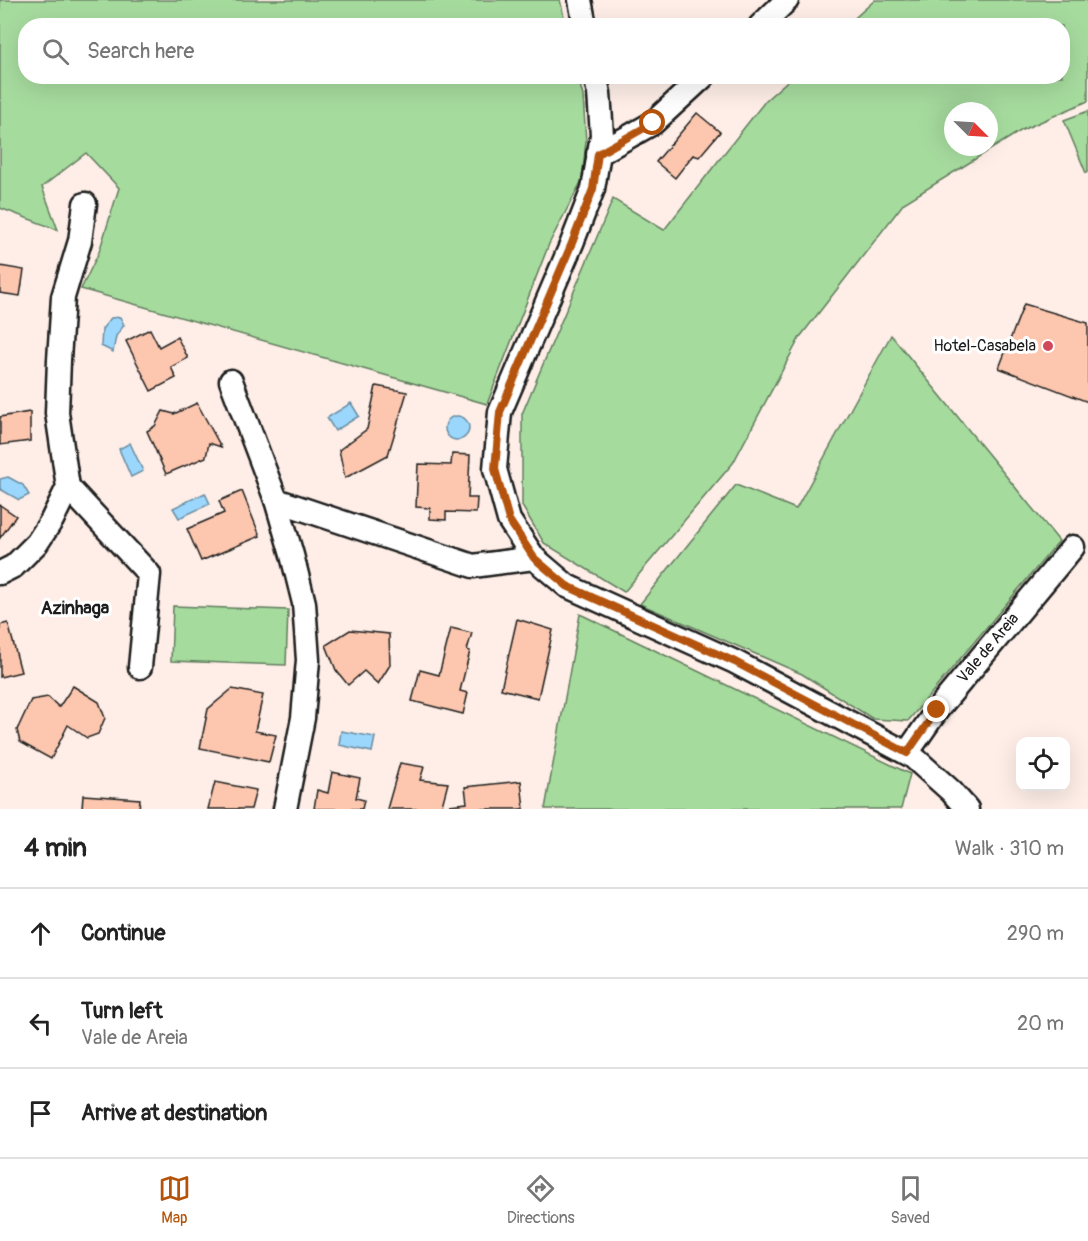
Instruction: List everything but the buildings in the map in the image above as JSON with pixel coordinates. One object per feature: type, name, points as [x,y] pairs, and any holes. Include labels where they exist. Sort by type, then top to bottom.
[{"type":"street","points":[[580,0],[583,18]]},
{"type":"street","points":[[769,18],[788,0]]},
{"type":"street","points":[[597,84],[602,135],[593,189],[500,412],[495,469],[509,520],[534,558],[567,586],[735,662],[907,753],[951,791],[967,809]]},
{"type":"street","points":[[598,154],[653,123],[695,84]]},
{"type":"street","points":[[0,573],[14,566],[37,543],[52,520],[68,487],[57,413],[59,360],[63,297],[80,241],[85,204]]},
{"type":"street","points":[[231,381],[276,500],[304,603],[308,660],[303,718],[285,809]]},
{"type":"street","points":[[68,487],[149,574],[140,667]]},
{"type":"street","points":[[276,500],[473,566],[534,558]]},
{"type":"street","name":"Vale de Areia","points":[[907,753],[937,710],[1073,547]]},
{"type":"green space","points":[[0,0],[560,0],[564,18],[18,18],[18,84],[580,84],[583,96],[586,141],[582,180],[549,244],[487,404],[81,289],[99,252],[119,188],[86,153],[42,187],[58,230],[0,208]]},
{"type":"green space","points":[[875,0],[1088,0],[1088,101],[1022,130],[998,145],[998,102],[944,102],[944,156],[980,156],[904,203],[800,337],[733,463],[624,592],[544,543],[522,506],[522,414],[613,199],[664,230],[766,100],[784,84],[1070,84],[1070,18],[855,18]]},
{"type":"green space","points":[[1088,111],[1088,172],[1086,173],[1064,120]]},
{"type":"green space","points":[[891,335],[1059,541],[908,721],[873,719],[802,674],[640,604],[736,485],[796,509]]},
{"type":"green space","points":[[173,606],[288,610],[286,665],[171,661]]},
{"type":"green space","points":[[580,614],[910,774],[901,809],[545,809]]},
{"type":"water","points":[[120,317],[124,325],[116,336],[113,352],[101,346],[102,329],[111,318]]},
{"type":"water","points":[[351,403],[359,416],[335,431],[327,418]]},
{"type":"water","points":[[457,416],[466,419],[469,428],[466,437],[457,440],[448,437],[445,428],[448,419]]},
{"type":"water","points":[[130,443],[143,471],[131,477],[119,449]]},
{"type":"water","points":[[8,477],[23,485],[29,495],[19,500],[0,489],[0,479]]},
{"type":"water","points":[[205,493],[210,504],[179,518],[173,508]]},
{"type":"water","points":[[341,731],[375,737],[372,752],[339,745]]},
{"type":"place","name":"Hotel-Casabela","points":[[1048,346]]},
{"type":"district","name":"Azinhaga","points":[[75,608]]},
{"type":"route","points":[[653,123],[598,154],[593,189],[500,412],[495,469],[509,520],[534,558],[567,586],[735,662],[907,753],[937,710]]}]
